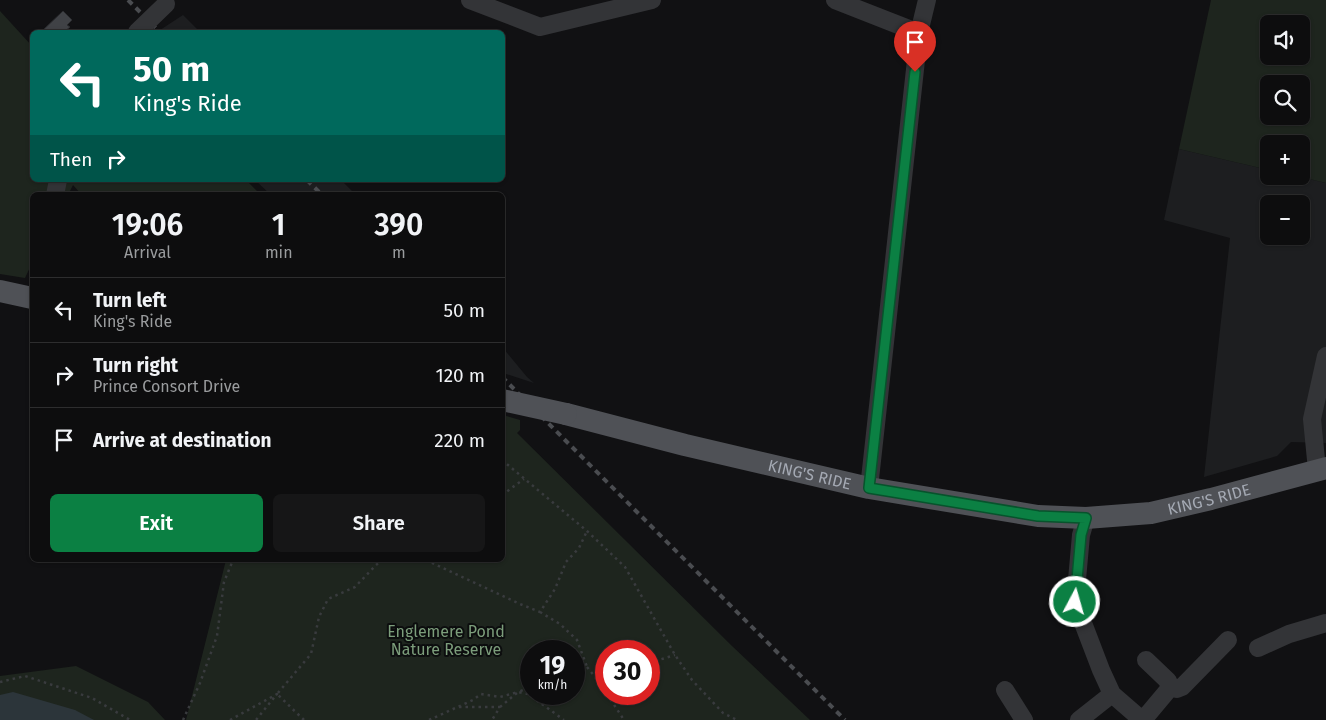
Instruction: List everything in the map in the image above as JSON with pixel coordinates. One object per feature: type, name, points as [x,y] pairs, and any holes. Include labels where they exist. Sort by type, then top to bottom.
[{"type":"main road","points":[[0,290],[30,298]]},
{"type":"main road","name":"KING'S RIDE","points":[[505,401],[869,488],[1038,516],[1086,518],[1151,513],[1321,469]]},
{"type":"street","points":[[470,0],[540,27],[652,0]]},
{"type":"street","points":[[835,0],[919,33]]},
{"type":"street","points":[[869,488],[919,33],[927,0]]},
{"type":"street","points":[[139,30],[168,2]]},
{"type":"street","points":[[1321,469],[1319,421],[1326,356]]},
{"type":"street","points":[[1086,518],[1081,535],[1075,602],[1112,694],[1142,720],[1170,686]]},
{"type":"street","points":[[1258,648],[1289,634],[1326,623]]},
{"type":"street","points":[[1146,660],[1168,681],[1170,686],[1178,689],[1228,640]]},
{"type":"street","points":[[1005,690],[1024,720]]},
{"type":"street","points":[[1079,720],[1112,694]]},
{"type":"path","points":[[505,463],[587,531],[625,567],[675,655],[692,680],[723,713],[737,720]]},
{"type":"path","points":[[505,493],[524,479]]},
{"type":"path","points":[[540,612],[555,590],[566,562],[579,548],[587,531]]},
{"type":"path","points":[[183,720],[200,683],[217,636],[224,582],[232,562]]},
{"type":"path","points":[[256,720],[311,654],[319,617],[328,599],[355,587],[379,562]]},
{"type":"path","points":[[430,562],[540,612],[560,624],[577,640],[587,667],[595,677]]},
{"type":"path","points":[[660,660],[675,655]]},
{"type":"path","points":[[0,682],[25,676],[92,698],[130,720]]},
{"type":"path","points":[[492,720],[500,707],[518,692]]},
{"type":"path","points":[[429,720],[473,700],[481,694],[500,697],[518,692],[528,694],[564,720]]},
{"type":"path","points":[[230,720],[277,694]]},
{"type":"path","points":[[277,694],[304,720]]},
{"type":"path","points":[[615,705],[624,720]]},
{"type":"path","points":[[457,708],[500,707]]},
{"type":"shaded area","points":[[183,15],[198,30],[160,30]]},
{"type":"shaded area","points":[[1179,149],[1260,168],[1260,185],[1310,185],[1310,179],[1326,183],[1326,443],[1291,442],[1277,456],[1204,477],[1230,238],[1164,220]]},
{"type":"shaded area","points":[[257,182],[343,182],[353,192],[268,192]]},
{"type":"shaded area","points":[[505,350],[527,377],[534,383],[505,374]]},
{"type":"shaded area","points":[[13,692],[75,710],[94,720],[0,720],[0,695]]},
{"type":"green space","points":[[1211,0],[1326,0],[1326,183],[1310,179],[1310,135],[1260,135],[1260,168],[1179,149]]},
{"type":"green space","points":[[0,11],[30,44],[30,182],[248,182],[258,192],[79,192],[73,185],[70,192],[30,192],[30,267],[25,278],[0,274]]},
{"type":"green space","name":"Englemere Pond Nature Reserve","points":[[505,416],[520,420],[520,430],[517,433],[732,646],[810,720],[186,720],[226,562],[505,562]]},
{"type":"green space","points":[[76,666],[148,702],[165,720],[0,720],[0,676]]},
{"type":"building","points":[[63,11],[72,20],[67,25],[70,27],[66,30],[43,30]]},
{"type":"railway","points":[[128,0],[158,30]]},
{"type":"railway","points":[[309,182],[319,192]]},
{"type":"railway","points":[[505,380],[845,720]]},
{"type":"route","points":[[915,72],[869,488],[1038,516],[1086,518],[1081,535],[1075,602]]}]
